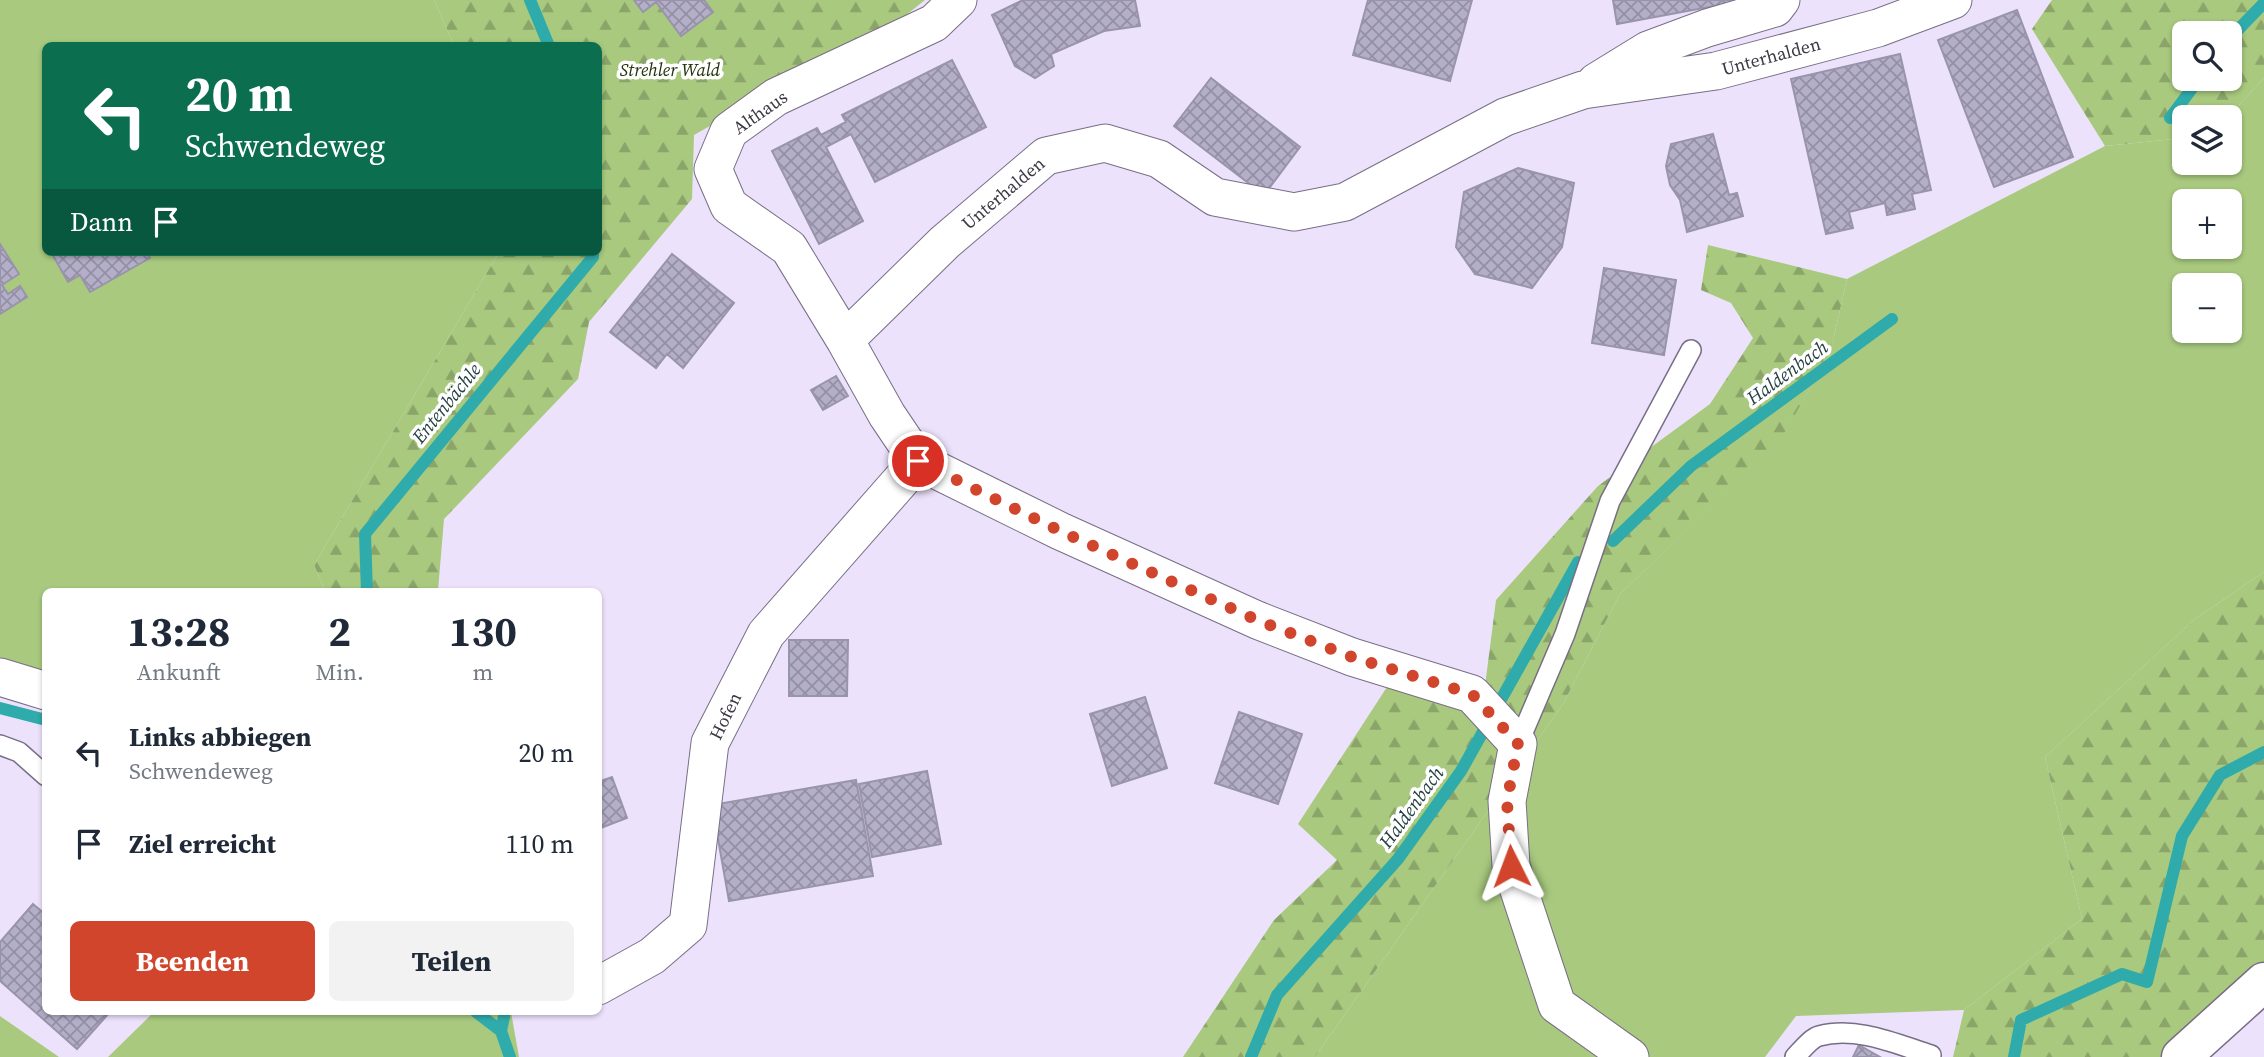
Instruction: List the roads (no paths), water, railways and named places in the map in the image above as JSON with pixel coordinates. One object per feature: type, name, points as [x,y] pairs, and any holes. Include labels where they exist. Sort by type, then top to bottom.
[{"type":"street","name":"Althaus","points":[[918,461],[887,415],[789,248],[729,206],[712,169],[730,131],[776,97],[934,23],[958,0]]},
{"type":"street","name":"Unterhalden","points":[[1583,90],[1648,50],[1707,28],[1775,8],[1781,0]]},
{"type":"street","name":"Unterhalden","points":[[845,340],[945,242],[1046,156],[1105,143],[1159,159],[1215,197],[1293,212],[1345,202],[1505,117],[1583,90],[1716,71],[1878,27],[1953,0]]},
{"type":"street","points":[[918,461],[1060,531],[1257,620],[1352,657],[1472,694],[1518,744],[1507,801],[1511,866],[1557,1004],[1630,1057]]},
{"type":"street","name":"Hofen","points":[[602,984],[652,956],[688,925],[710,743],[766,634],[918,461]]},
{"type":"street","points":[[0,677],[42,690]]},
{"type":"street","points":[[2182,1057],[2264,982]]},
{"type":"lane","points":[[1518,744],[1565,634],[1610,501],[1691,351]]},
{"type":"lane","points":[[0,745],[19,752],[42,772]]},
{"type":"lane","points":[[1795,1057],[1817,1036],[1857,1034],[1931,1055],[1930,1057]]},
{"type":"waterway","name":"Entenbächle","points":[[530,0],[547,42]]},
{"type":"waterway","name":"Haldenbach","points":[[2242,26],[2264,3]]},
{"type":"waterway","name":"Haldenbach","points":[[2170,118],[2190,91]]},
{"type":"waterway","name":"Entenbächle","points":[[367,588],[365,534],[593,256]]},
{"type":"waterway","name":"Haldenbach","points":[[1613,541],[1691,466],[1892,319]]},
{"type":"waterway","name":"Haldenbach","points":[[1251,1057],[1277,995],[1398,859],[1461,771],[1578,562]]},
{"type":"waterway","points":[[0,708],[42,719]]},
{"type":"waterway","points":[[2014,1057],[2021,1020],[2122,974],[2147,982],[2182,836],[2220,775],[2264,752]]},
{"type":"waterway","name":"Entenbächle","points":[[480,1015],[501,1031],[510,1057]]},
{"type":"waterway","name":"Entenbächle","points":[[501,1031],[504,1015]]},
{"type":"park label","name":"Strehler Wald","points":[[670,69]]}]
